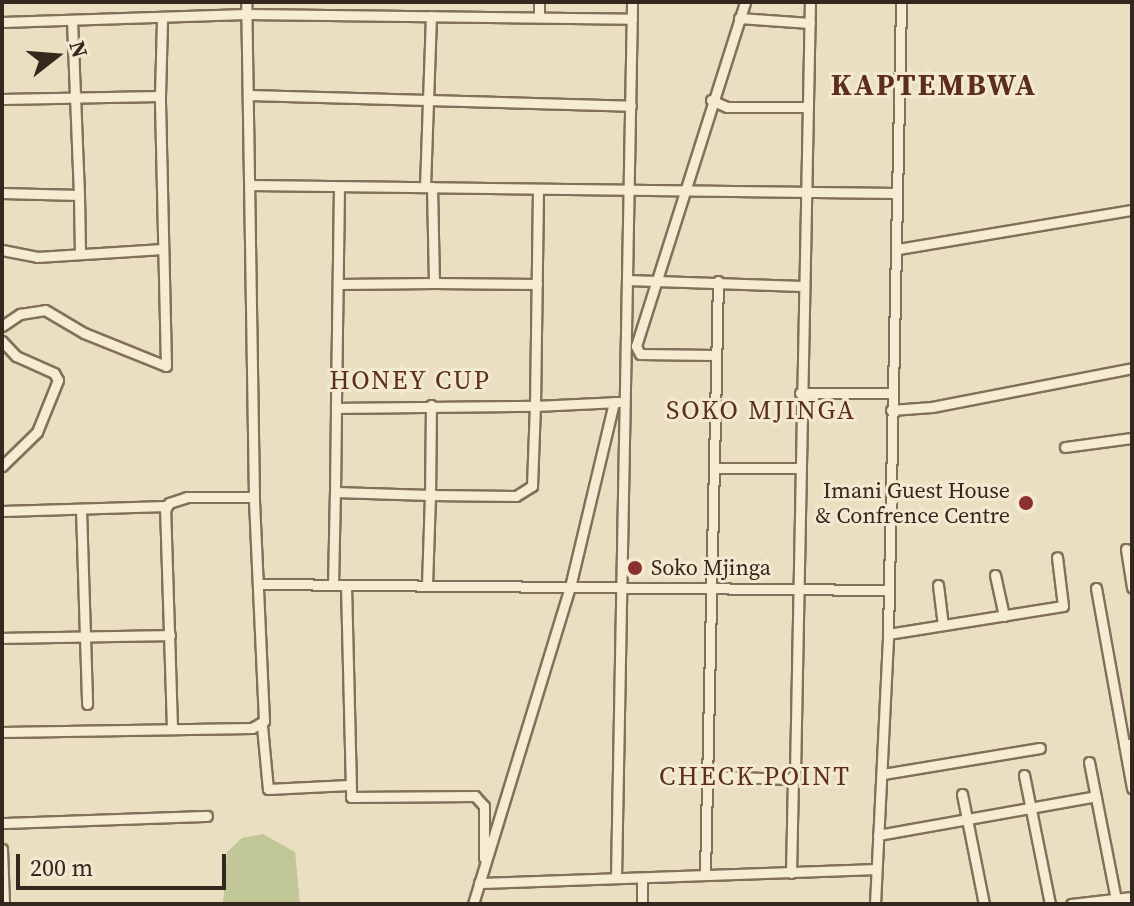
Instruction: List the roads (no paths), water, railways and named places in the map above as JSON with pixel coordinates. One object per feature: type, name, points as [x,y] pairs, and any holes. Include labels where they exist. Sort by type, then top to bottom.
[{"type":"street","points":[[246,2],[254,497],[260,584],[262,726],[268,789],[349,785]]},
{"type":"street","points":[[327,14],[328,2]]},
{"type":"street","points":[[539,2],[539,17]]},
{"type":"street","points":[[616,878],[624,590],[619,402],[627,280],[632,2]]},
{"type":"street","points":[[714,355],[640,354],[636,346],[659,281],[711,100],[745,2]]},
{"type":"street","points":[[791,873],[797,468],[810,2]]},
{"type":"street","points":[[875,904],[873,869],[883,774],[888,634],[901,2]]},
{"type":"street","points":[[2,22],[246,14],[632,19]]},
{"type":"street","points":[[431,16],[428,187],[434,283]]},
{"type":"street","points":[[2,326],[20,314],[45,310],[84,333],[166,366],[160,96],[162,18]]},
{"type":"street","points":[[739,18],[810,23]]},
{"type":"street","points":[[72,22],[72,99],[80,254]]},
{"type":"street","points":[[249,95],[631,106]]},
{"type":"street","points":[[2,99],[160,96]]},
{"type":"street","points":[[711,100],[727,107],[808,107]]},
{"type":"street","points":[[251,185],[538,191],[897,193]]},
{"type":"street","points":[[333,585],[339,187]]},
{"type":"street","points":[[335,492],[430,495],[529,492],[535,406],[538,191]]},
{"type":"street","points":[[2,193],[79,195]]},
{"type":"street","points":[[898,249],[1132,210]]},
{"type":"street","points":[[2,250],[37,257],[163,249]]},
{"type":"street","points":[[627,280],[802,286]]},
{"type":"street","points":[[705,875],[718,281]]},
{"type":"street","points":[[339,284],[537,284]]},
{"type":"street","points":[[2,341],[16,356],[54,373],[58,380],[37,432],[2,466]]},
{"type":"street","points":[[891,410],[992,397],[1132,368]]},
{"type":"street","points":[[800,393],[893,393]]},
{"type":"street","points":[[336,408],[619,402]]},
{"type":"street","points":[[473,904],[570,587],[619,402]]},
{"type":"street","points":[[427,584],[431,405]]},
{"type":"street","points":[[1065,447],[1132,438]]},
{"type":"street","points":[[714,468],[797,468]]},
{"type":"street","points":[[2,511],[167,506],[187,497],[254,497]]},
{"type":"street","points":[[167,506],[172,728]]},
{"type":"street","points":[[81,509],[87,704]]},
{"type":"street","points":[[1126,549],[1132,588]]},
{"type":"street","points":[[888,634],[1063,606],[1057,557]]},
{"type":"street","points":[[995,575],[1004,616]]},
{"type":"street","points":[[260,584],[427,584],[797,592],[888,590]]},
{"type":"street","points":[[346,585],[351,797],[361,800],[475,796],[484,806],[485,860]]},
{"type":"street","points":[[938,585],[943,624]]},
{"type":"street","points":[[1096,588],[1128,744],[1132,788]]},
{"type":"street","points":[[2,638],[170,635]]},
{"type":"street","points":[[2,732],[262,726]]},
{"type":"street","points":[[883,774],[1040,748]]},
{"type":"street","points":[[1089,762],[1116,900]]},
{"type":"street","points":[[1024,775],[1034,810],[1050,904]]},
{"type":"street","points":[[708,776],[793,778]]},
{"type":"street","points":[[962,794],[984,904]]},
{"type":"street","points":[[878,835],[968,822],[1096,796]]},
{"type":"street","points":[[2,823],[207,816]]},
{"type":"street","points":[[2,849],[4,904]]},
{"type":"street","points":[[479,883],[873,869]]},
{"type":"street","points":[[642,878],[642,904]]},
{"type":"street","points":[[1071,904],[1132,897]]},
{"type":"place","name":"Imani Guest House & Confrence Centre","points":[[1026,503]]},
{"type":"place","name":"Soko Mjinga","points":[[635,568]]},
{"type":"district","name":"KAPTEMBWA","points":[[934,85]]},
{"type":"district","name":"HONEY CUP","points":[[410,381]]},
{"type":"district","name":"SOKO MJINGA","points":[[761,411]]},
{"type":"district","name":"CHECK POINT","points":[[755,777]]}]
